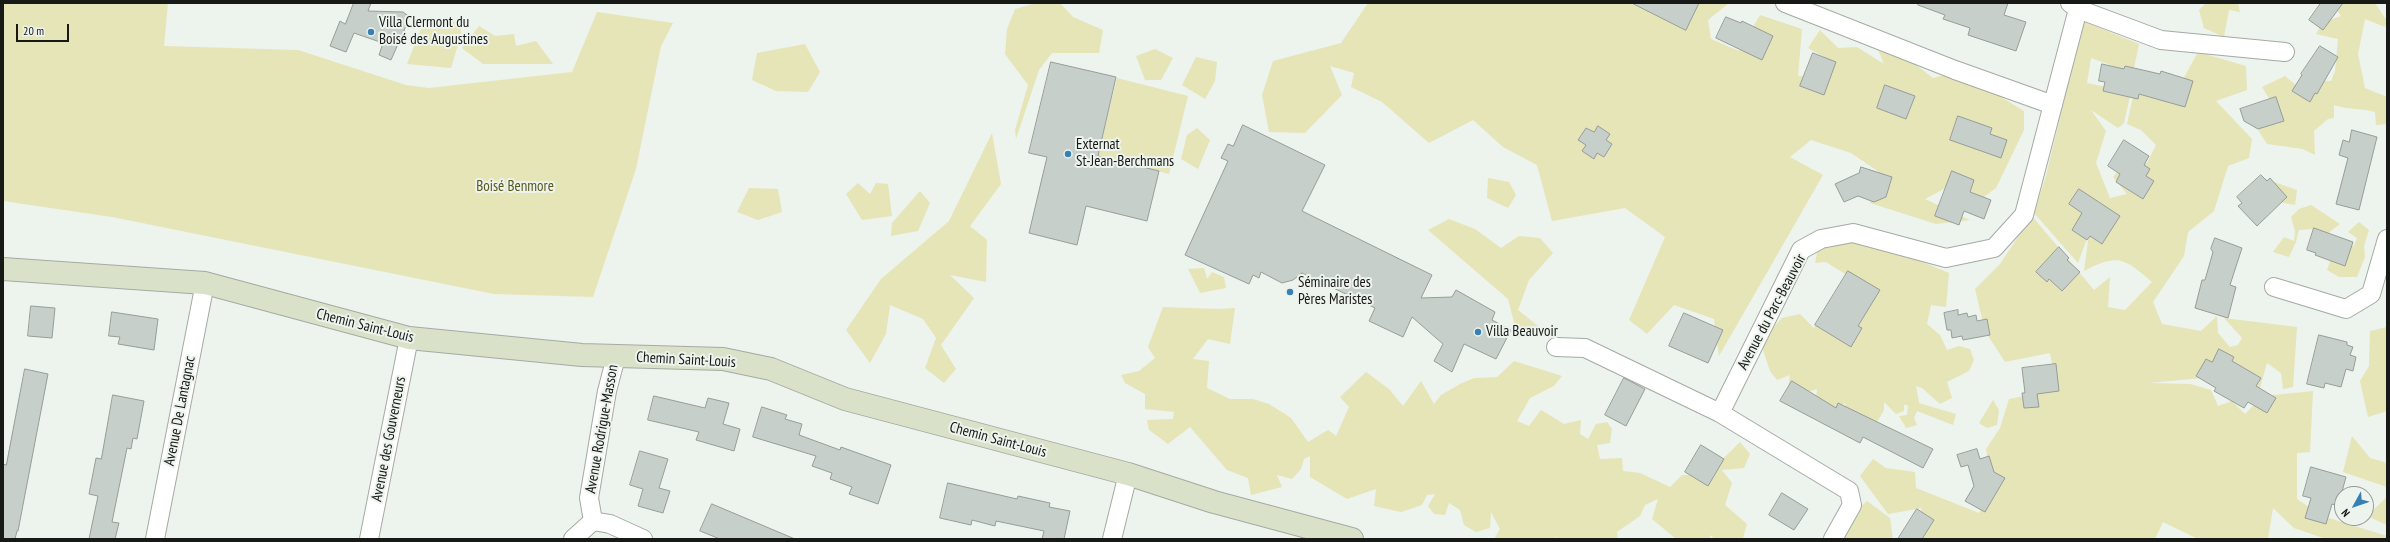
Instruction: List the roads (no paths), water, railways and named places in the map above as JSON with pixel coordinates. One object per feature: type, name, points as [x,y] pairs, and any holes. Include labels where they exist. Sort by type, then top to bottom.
[{"type":"street","points":[[1785,3],[1955,70],[2053,105]]},
{"type":"street","name":"Avenue du Parc-Beauvoir","points":[[1720,413],[1801,250],[1821,240],[1853,233],[1946,258],[1994,248],[2024,215],[2053,105],[2074,6],[2161,40],[2285,52]]},
{"type":"street","points":[[2274,287],[2346,309],[2371,294],[2387,239]]},
{"type":"street","name":"Chemin Saint-Louis","points":[[3,269],[205,283],[409,338],[545,353],[616,357],[723,359],[771,369],[845,399],[1128,474],[1214,502],[1352,539]]},
{"type":"street","name":"Avenue De Lantagnac","points":[[155,539],[205,283]]},
{"type":"street","name":"Avenue des Gouverneurs","points":[[369,539],[409,338]]},
{"type":"street","points":[[1556,347],[1585,348],[1720,413],[1849,490],[1852,505],[1833,539]]},
{"type":"street","name":"Avenue Rodrigue-Masson","points":[[593,520],[589,498],[607,391],[616,357]]},
{"type":"street","points":[[1112,539],[1128,474]]},
{"type":"street","points":[[573,539],[593,520],[610,524],[643,539]]},
{"type":"place","name":"Villa Clermont du Boisé des Augustines","points":[[371,32]]},
{"type":"place","name":"Externat St-Jean-Berchmans","points":[[1068,154]]},
{"type":"place","name":"Séminaire des Pères Maristes","points":[[1290,292]]},
{"type":"place","name":"Villa Beauvoir","points":[[1478,332]]},
{"type":"park label","name":"Boisé Benmore","points":[[515,187]]}]
